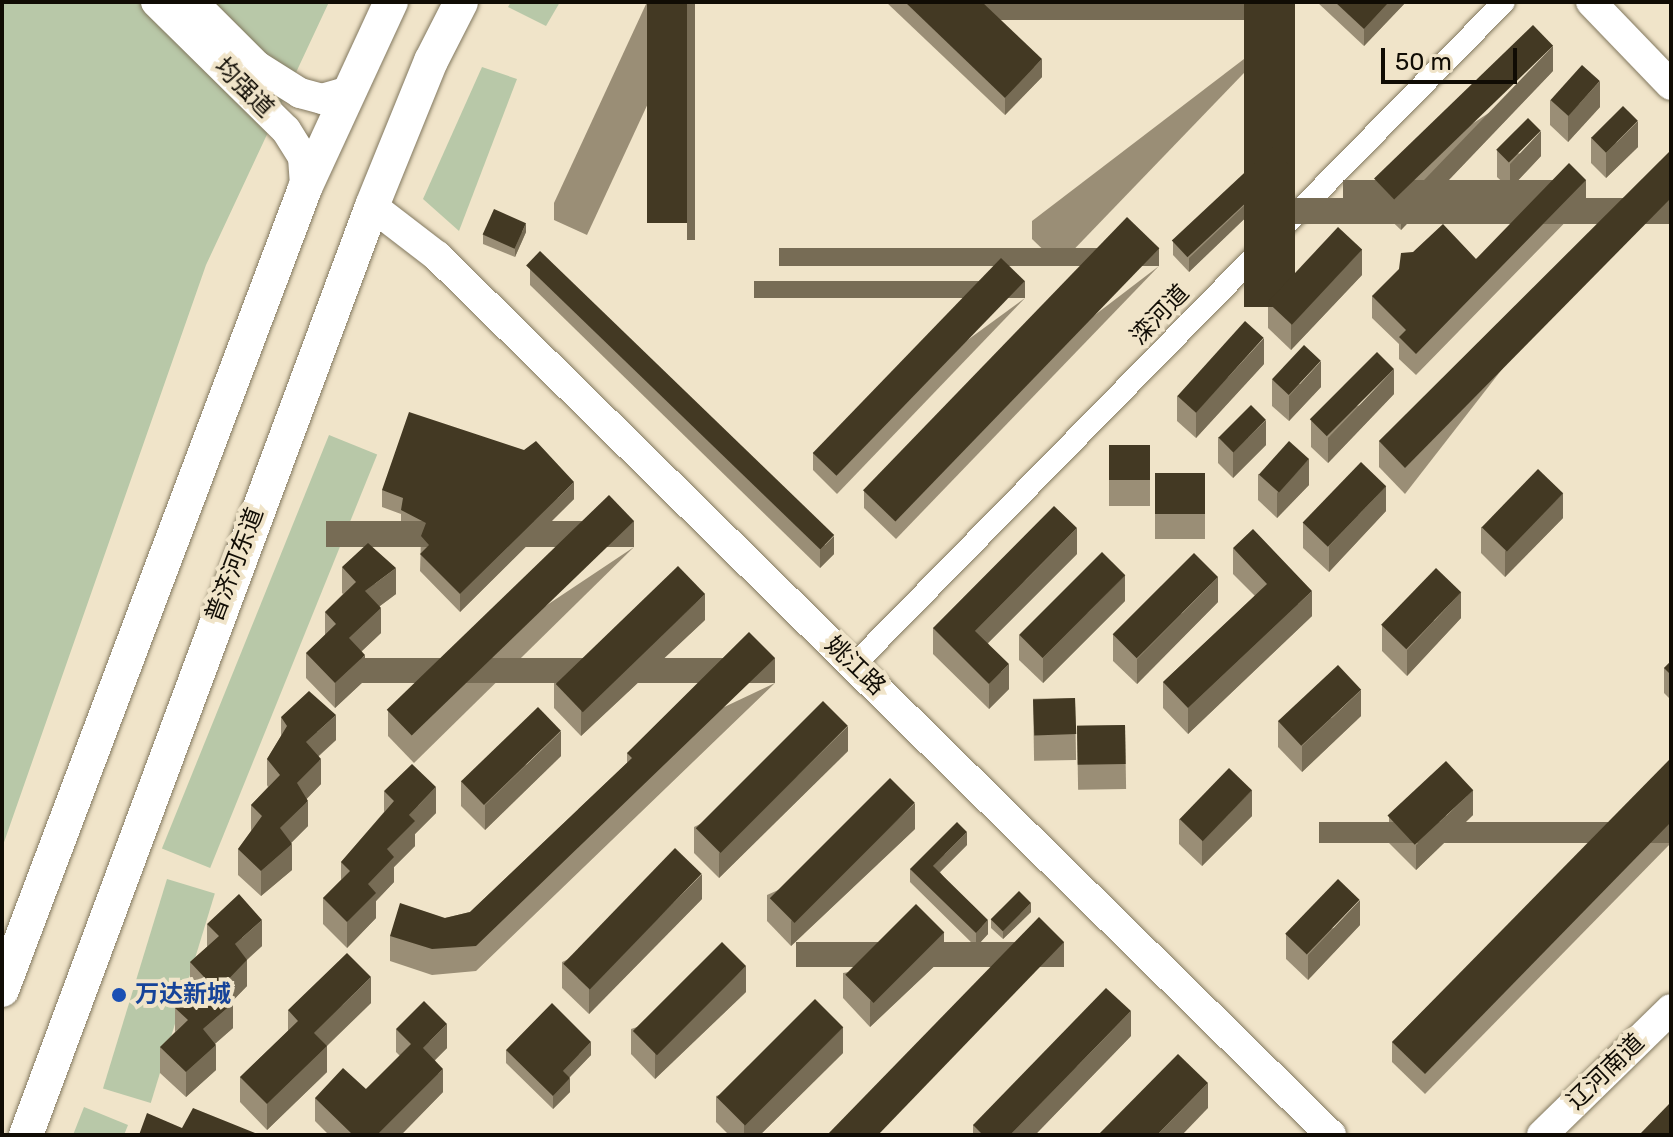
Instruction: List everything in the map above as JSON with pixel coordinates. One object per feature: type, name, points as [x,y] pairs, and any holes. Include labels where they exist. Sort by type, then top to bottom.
[{"type":"main road","points":[[2,990],[305,188],[391,2]]},
{"type":"main road","name":"普济河东道","points":[[26,1135],[372,206],[431,61],[461,2]]},
{"type":"street","name":"均强道","points":[[156,2],[286,130],[303,157],[305,188]]},
{"type":"street","name":"均强道","points":[[193,2],[257,66],[300,93],[322,99],[350,91]]},
{"type":"street","name":"滦河道","points":[[854,665],[1504,2]]},
{"type":"street","points":[[1591,2],[1671,85]]},
{"type":"street","points":[[1614,2],[1671,59]]},
{"type":"street","name":"姚江路","points":[[372,206],[437,256],[1331,1135]]},
{"type":"street","name":"辽河南道","points":[[1542,1135],[1671,1009]]},
{"type":"green space","points":[[2,2],[329,2],[206,265],[2,848]]},
{"type":"green space","points":[[511,2],[560,2],[546,26],[508,7]]},
{"type":"green space","points":[[482,67],[517,79],[459,231],[423,199]]},
{"type":"green space","points":[[329,435],[377,454],[210,868],[162,849]]},
{"type":"green space","points":[[167,879],[215,894],[151,1103],[103,1088]]},
{"type":"green space","points":[[84,1107],[128,1125],[124,1135],[73,1135]]},
{"type":"building","points":[[647,2],[687,2],[687,223],[647,223]]},
{"type":"building","points":[[905,2],[982,2],[1042,59],[1005,98]]},
{"type":"building","points":[[1244,2],[1295,2],[1295,307],[1244,307]]},
{"type":"building","points":[[1335,2],[1389,2],[1364,29]]},
{"type":"building","points":[[1533,25],[1553,46],[1394,199],[1374,179]]},
{"type":"building","points":[[1582,65],[1600,81],[1568,116],[1551,100]]},
{"type":"building","points":[[1623,106],[1638,121],[1606,153],[1591,138]]},
{"type":"building","points":[[1528,118],[1541,131],[1509,163],[1496,150]]},
{"type":"building","points":[[1272,147],[1288,164],[1187,257],[1172,240]]},
{"type":"building","points":[[1670,151],[1671,198],[1405,468],[1379,441]]},
{"type":"building","points":[[1569,163],[1586,180],[1416,354],[1399,337],[1406,330],[1372,296],[1399,269],[1401,253],[1413,252],[1443,224],[1476,259]]},
{"type":"building","points":[[494,209],[526,223],[515,249],[483,235]]},
{"type":"building","points":[[1127,217],[1159,248],[895,522],[863,490]]},
{"type":"building","points":[[1338,227],[1362,250],[1292,325],[1268,302]]},
{"type":"building","points":[[540,251],[834,535],[820,550],[526,265]]},
{"type":"building","points":[[1001,258],[1025,281],[836,476],[813,453]]},
{"type":"building","points":[[1245,321],[1264,338],[1196,413],[1177,396]]},
{"type":"building","points":[[1304,345],[1321,361],[1289,395],[1272,379]]},
{"type":"building","points":[[1377,352],[1394,369],[1327,436],[1310,419]]},
{"type":"building","points":[[1251,405],[1266,420],[1233,452],[1218,438]]},
{"type":"building","points":[[409,412],[524,450],[536,441],[574,482],[460,594],[420,554],[429,545],[421,536],[426,523],[401,510],[403,498],[382,490]]},
{"type":"building","points":[[1289,441],[1309,459],[1279,493],[1259,474]]},
{"type":"building","points":[[1109,445],[1150,445],[1150,480],[1109,480]]},
{"type":"building","points":[[1361,462],[1386,486],[1328,547],[1303,522]]},
{"type":"building","points":[[1538,469],[1563,493],[1507,552],[1482,527]]},
{"type":"building","points":[[1155,473],[1205,473],[1205,514],[1155,514]]},
{"type":"building","points":[[609,495],[634,521],[412,736],[387,710]]},
{"type":"building","points":[[1054,506],[1077,528],[975,631],[1009,664],[989,684],[933,628]]},
{"type":"building","points":[[1253,529],[1312,591],[1188,708],[1163,682],[1267,584],[1233,548]]},
{"type":"building","points":[[368,543],[396,568],[365,591],[381,608],[349,638],[365,655],[335,683],[306,653],[336,624],[325,612],[356,582],[342,567]]},
{"type":"building","points":[[1102,552],[1125,575],[1043,658],[1019,635]]},
{"type":"building","points":[[1194,553],[1218,577],[1137,658],[1113,634]]},
{"type":"building","points":[[678,566],[705,594],[583,712],[556,684]]},
{"type":"building","points":[[1436,568],[1461,592],[1406,649],[1381,625]]},
{"type":"building","points":[[749,632],[775,658],[476,946],[432,949],[390,936],[400,903],[445,918],[470,912],[632,758],[627,753]]},
{"type":"building","points":[[1671,661],[1671,675],[1664,668]]},
{"type":"building","points":[[1338,665],[1361,690],[1301,746],[1278,721]]},
{"type":"building","points":[[309,691],[336,715],[306,742],[321,759],[297,783],[308,801],[280,828],[292,844],[261,871],[238,849],[262,816],[251,805],[280,775],[267,759],[287,726],[281,717]]},
{"type":"building","points":[[1075,698],[1076,734],[1034,735],[1033,699]]},
{"type":"building","points":[[823,701],[848,726],[720,853],[696,828]]},
{"type":"building","points":[[538,707],[561,731],[484,805],[461,781]]},
{"type":"building","points":[[1125,725],[1126,764],[1078,765],[1077,726]]},
{"type":"building","points":[[1669,760],[1671,822],[1425,1074],[1392,1042]]},
{"type":"building","points":[[1446,761],[1473,790],[1415,845],[1387,816]]},
{"type":"building","points":[[412,764],[436,787],[409,815],[415,821],[387,849],[394,857],[368,884],[376,893],[347,922],[323,898],[350,871],[341,862],[394,801],[384,791]]},
{"type":"building","points":[[1229,768],[1252,790],[1203,841],[1180,819]]},
{"type":"building","points":[[890,778],[915,803],[795,923],[770,898]]},
{"type":"building","points":[[957,822],[967,832],[933,866],[988,920],[976,933],[910,869]]},
{"type":"building","points":[[675,848],[702,874],[590,990],[563,964]]},
{"type":"building","points":[[1338,879],[1360,900],[1307,955],[1285,934]]},
{"type":"building","points":[[1019,891],[1031,903],[1003,931],[991,919]]},
{"type":"building","points":[[239,894],[262,920],[235,944],[247,960],[221,987],[233,1003],[203,1029],[216,1045],[186,1072],[160,1047],[188,1020],[175,1008],[205,978],[190,962],[219,936],[207,924]]},
{"type":"building","points":[[916,904],[944,932],[874,1003],[845,975]]},
{"type":"building","points":[[1039,917],[1064,942],[878,1135],[827,1135]]},
{"type":"building","points":[[722,942],[746,966],[657,1055],[633,1031]]},
{"type":"building","points":[[347,953],[371,977],[314,1033],[327,1046],[267,1104],[240,1077],[298,1021],[288,1010]]},
{"type":"building","points":[[1106,988],[1131,1011],[1010,1135],[983,1135],[973,1125]]},
{"type":"building","points":[[815,999],[843,1027],[745,1126],[717,1097]]},
{"type":"building","points":[[424,1001],[447,1024],[423,1048],[443,1069],[377,1135],[353,1135],[315,1098],[343,1068],[366,1089],[411,1044],[396,1029]]},
{"type":"building","points":[[552,1003],[591,1042],[563,1071],[570,1078],[553,1096],[506,1050]]},
{"type":"building","points":[[1178,1054],[1208,1083],[1157,1135],[1098,1135]]},
{"type":"building","points":[[1671,1102],[1671,1135],[1639,1135]]},
{"type":"building","points":[[193,1108],[260,1135],[139,1135],[147,1113],[182,1128]]},
{"type":"place","name":"万达新城","points":[[119,995]]}]
